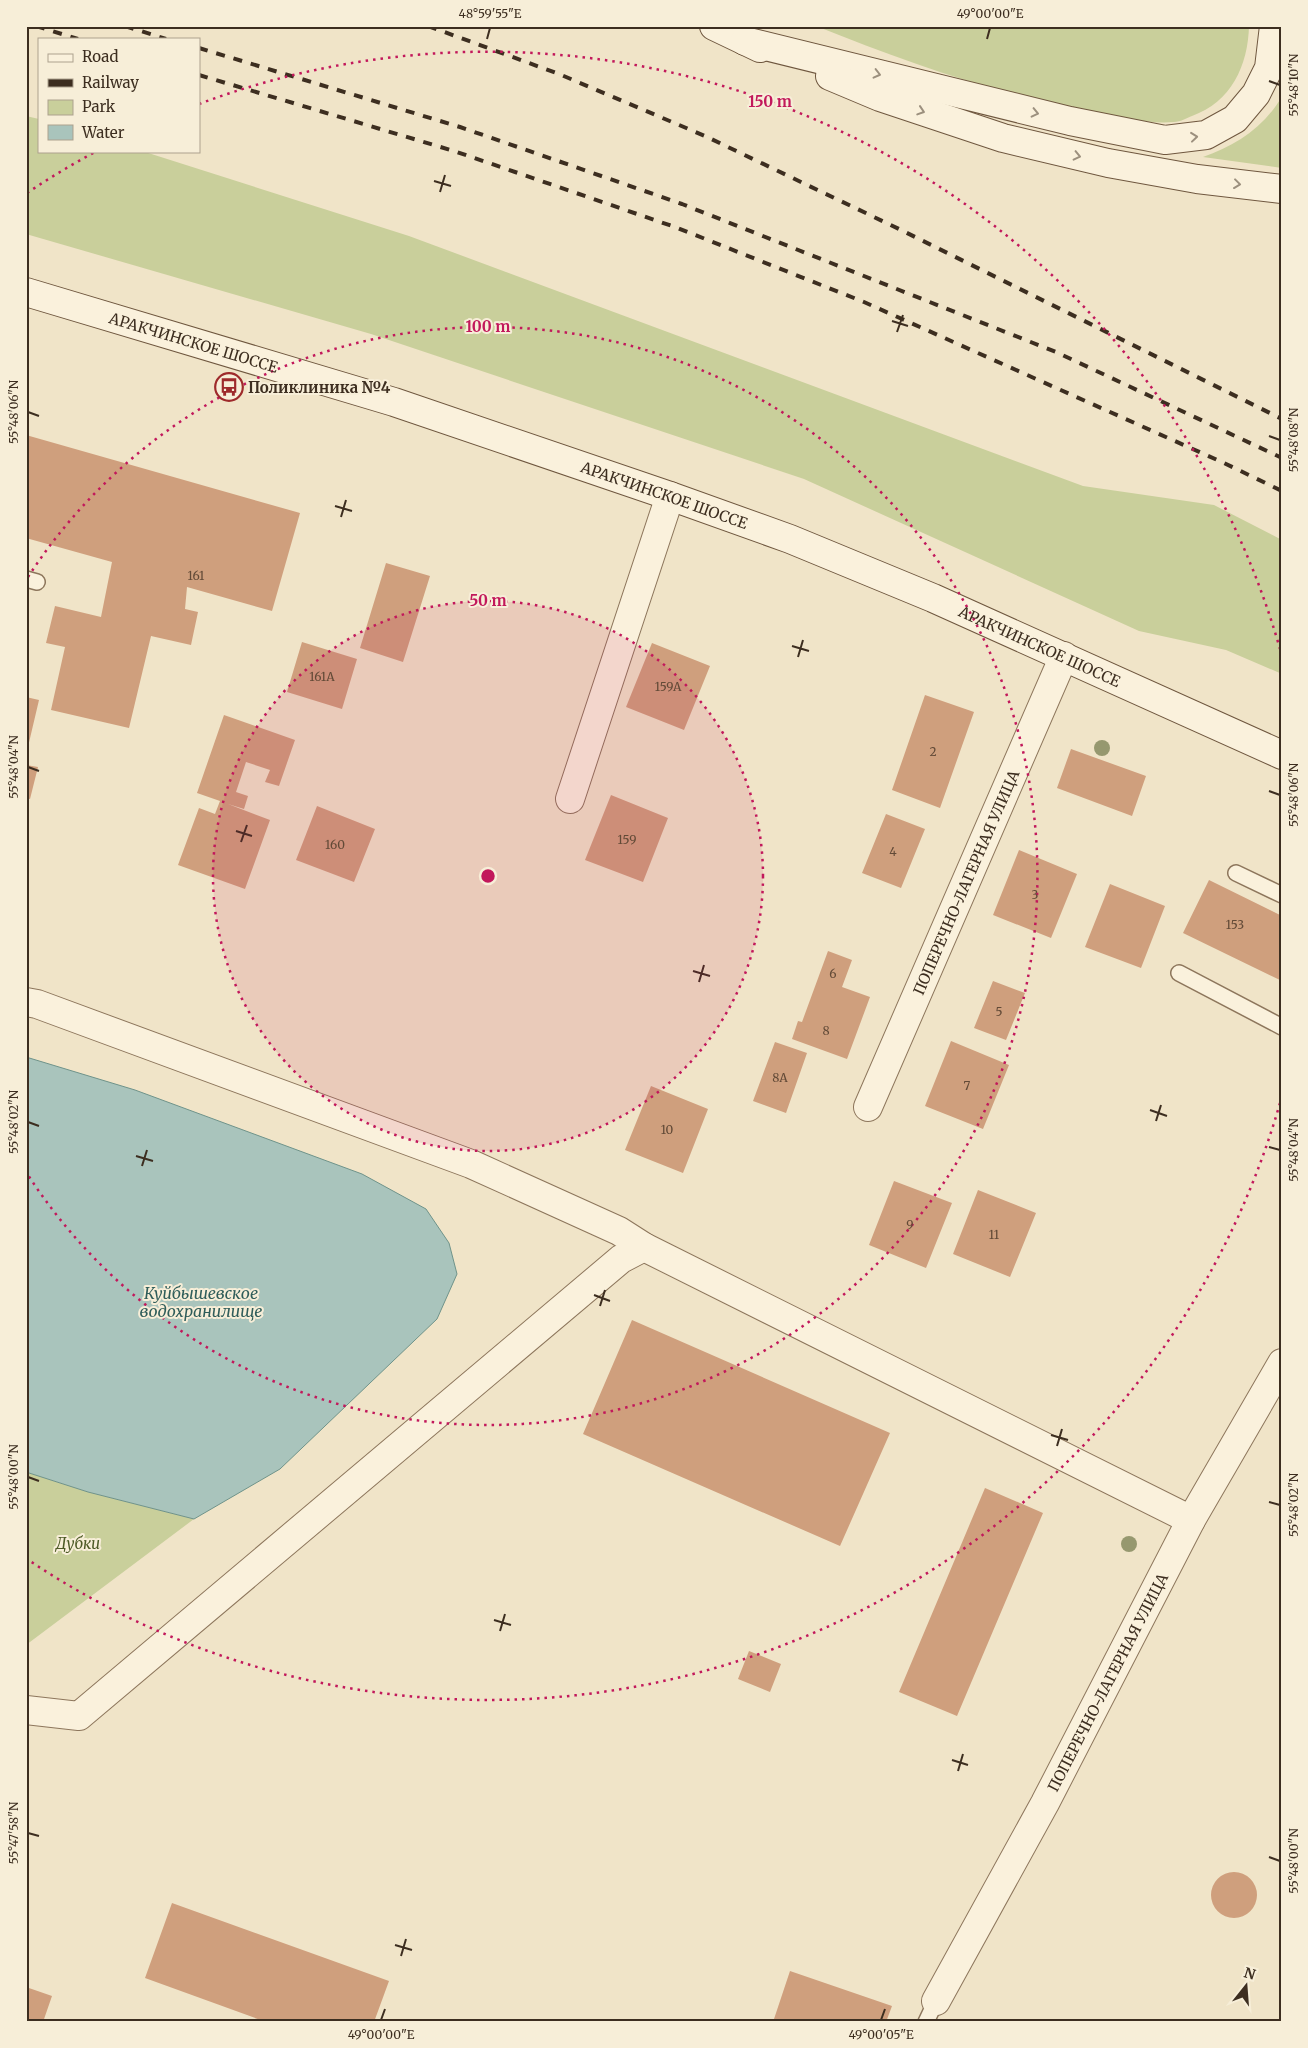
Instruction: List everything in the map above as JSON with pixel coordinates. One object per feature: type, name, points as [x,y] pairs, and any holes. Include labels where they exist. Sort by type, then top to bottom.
[{"type":"street","points":[[714,26],[745,41],[880,97],[1004,138],[1108,163],[1197,179],[1282,189]]},
{"type":"street","points":[[745,41],[1042,115],[1165,140],[1206,135],[1236,119],[1256,94],[1269,68],[1274,26]]},
{"type":"street","name":"АРАКЧИНСКОЕ ШОССЕ","points":[[26,292],[394,402],[790,539],[933,598],[1282,755]]},
{"type":"street","points":[[570,799],[670,496]]},
{"type":"street","name":"ПОПЕРЕЧНО-ЛАГЕРНАЯ УЛИЦА","points":[[868,1107],[1064,656]]},
{"type":"street","points":[[26,1002],[37,1004],[470,1164],[619,1231],[644,1247],[1191,1520]]},
{"type":"street","points":[[26,1710],[79,1716],[621,1259],[644,1247]]},
{"type":"street","name":"ПОПЕРЕЧНО-ЛАГЕРНАЯ УЛИЦА","points":[[931,2012],[1045,1803],[1191,1520],[1282,1363]]},
{"type":"lane","points":[[1236,872],[1282,895]]},
{"type":"lane","points":[[1179,974],[1282,1027]]},
{"type":"green space","points":[[816,26],[1249,26],[1248,41],[1241,68],[1227,92],[1206,110],[1181,121],[1156,122],[1063,106],[991,88],[885,53]]},
{"type":"green space","points":[[1282,96],[1282,168],[1203,157],[1238,141],[1248,134],[1267,117]]},
{"type":"green space","points":[[26,116],[38,119],[38,152],[145,152],[409,236],[1083,486],[1214,505],[1282,540],[1282,674],[1226,650],[1139,631],[804,479],[371,334],[26,234]]},
{"type":"green space","name":"Дубки","points":[[26,1472],[88,1492],[194,1519],[26,1645]]},
{"type":"water","name":"Куйбышевское водохранилище","points":[[26,1057],[135,1090],[362,1174],[426,1209],[449,1243],[457,1274],[437,1319],[280,1469],[194,1519],[88,1492],[26,1472]]},
{"type":"building","points":[[26,435],[300,513],[272,611],[187,587],[185,609],[198,612],[191,645],[151,636],[129,728],[51,710],[65,647],[46,643],[55,606],[101,617],[112,562],[26,538]]},
{"type":"building","points":[[386,563],[430,576],[403,662],[360,648]]},
{"type":"building","points":[[302,642],[357,659],[342,709],[287,692]]},
{"type":"building","points":[[652,643],[710,666],[684,730],[626,707]]},
{"type":"building","points":[[925,695],[974,712],[940,808],[892,790]]},
{"type":"building","points":[[26,697],[39,700],[27,751],[26,751]]},
{"type":"building","points":[[224,715],[295,740],[279,786],[265,782],[270,770],[246,762],[236,792],[248,796],[244,809],[228,804],[270,820],[245,889],[178,865],[199,808],[215,814],[220,801],[197,793]]},
{"type":"building","points":[[1071,749],[1146,776],[1132,816],[1057,788]]},
{"type":"building","points":[[26,765],[38,767],[30,799],[26,798]]},
{"type":"building","points":[[611,795],[668,818],[643,882],[585,860]]},
{"type":"building","points":[[317,806],[375,829],[354,882],[296,860]]},
{"type":"building","points":[[886,814],[925,829],[901,888],[862,873]]},
{"type":"building","points":[[1019,850],[1077,874],[1051,938],[993,915]]},
{"type":"building","points":[[1209,880],[1282,916],[1282,981],[1183,933]]},
{"type":"building","points":[[1110,884],[1165,906],[1141,968],[1085,947]]},
{"type":"building","points":[[828,951],[852,960],[842,987],[870,997],[847,1059],[792,1039],[798,1021],[802,1022]]},
{"type":"building","points":[[993,981],[1025,993],[1006,1040],[974,1028]]},
{"type":"building","points":[[951,1041],[1009,1065],[983,1129],[925,1106]]},
{"type":"building","points":[[775,1042],[807,1053],[786,1113],[753,1101]]},
{"type":"building","points":[[651,1086],[708,1109],[683,1173],[625,1150]]},
{"type":"building","points":[[894,1181],[952,1203],[926,1268],[869,1245]]},
{"type":"building","points":[[978,1190],[1036,1213],[1010,1277],[953,1254]]},
{"type":"building","points":[[632,1320],[890,1433],[840,1546],[583,1434]]},
{"type":"building","points":[[985,1488],[1043,1513],[957,1716],[899,1692]]},
{"type":"building","points":[[749,1651],[781,1664],[770,1692],[738,1679]]},
{"type":"building","points":[[1234,1872],[1247,1876],[1253,1882],[1257,1895],[1253,1908],[1247,1914],[1234,1918],[1221,1914],[1215,1908],[1211,1895],[1215,1882],[1221,1876]]},
{"type":"building","points":[[172,1903],[389,1981],[374,2022],[266,2022],[145,1978]]},
{"type":"building","points":[[790,1971],[892,2006],[886,2022],[773,2022]]},
{"type":"building","points":[[26,1987],[52,1996],[43,2022],[26,2022]]},
{"type":"railway","points":[[36,26],[75,38]]},
{"type":"railway","points":[[125,26],[163,38]]},
{"type":"railway","points":[[428,26],[559,74],[705,136],[899,229],[1282,419]]},
{"type":"railway","points":[[200,48],[460,127],[682,204],[1056,352],[1282,458]]},
{"type":"railway","points":[[200,75],[454,151],[675,227],[864,302],[1224,463],[1282,491]]},
{"type":"place","name":"Поликлиника №4","points":[[229,387]]}]
